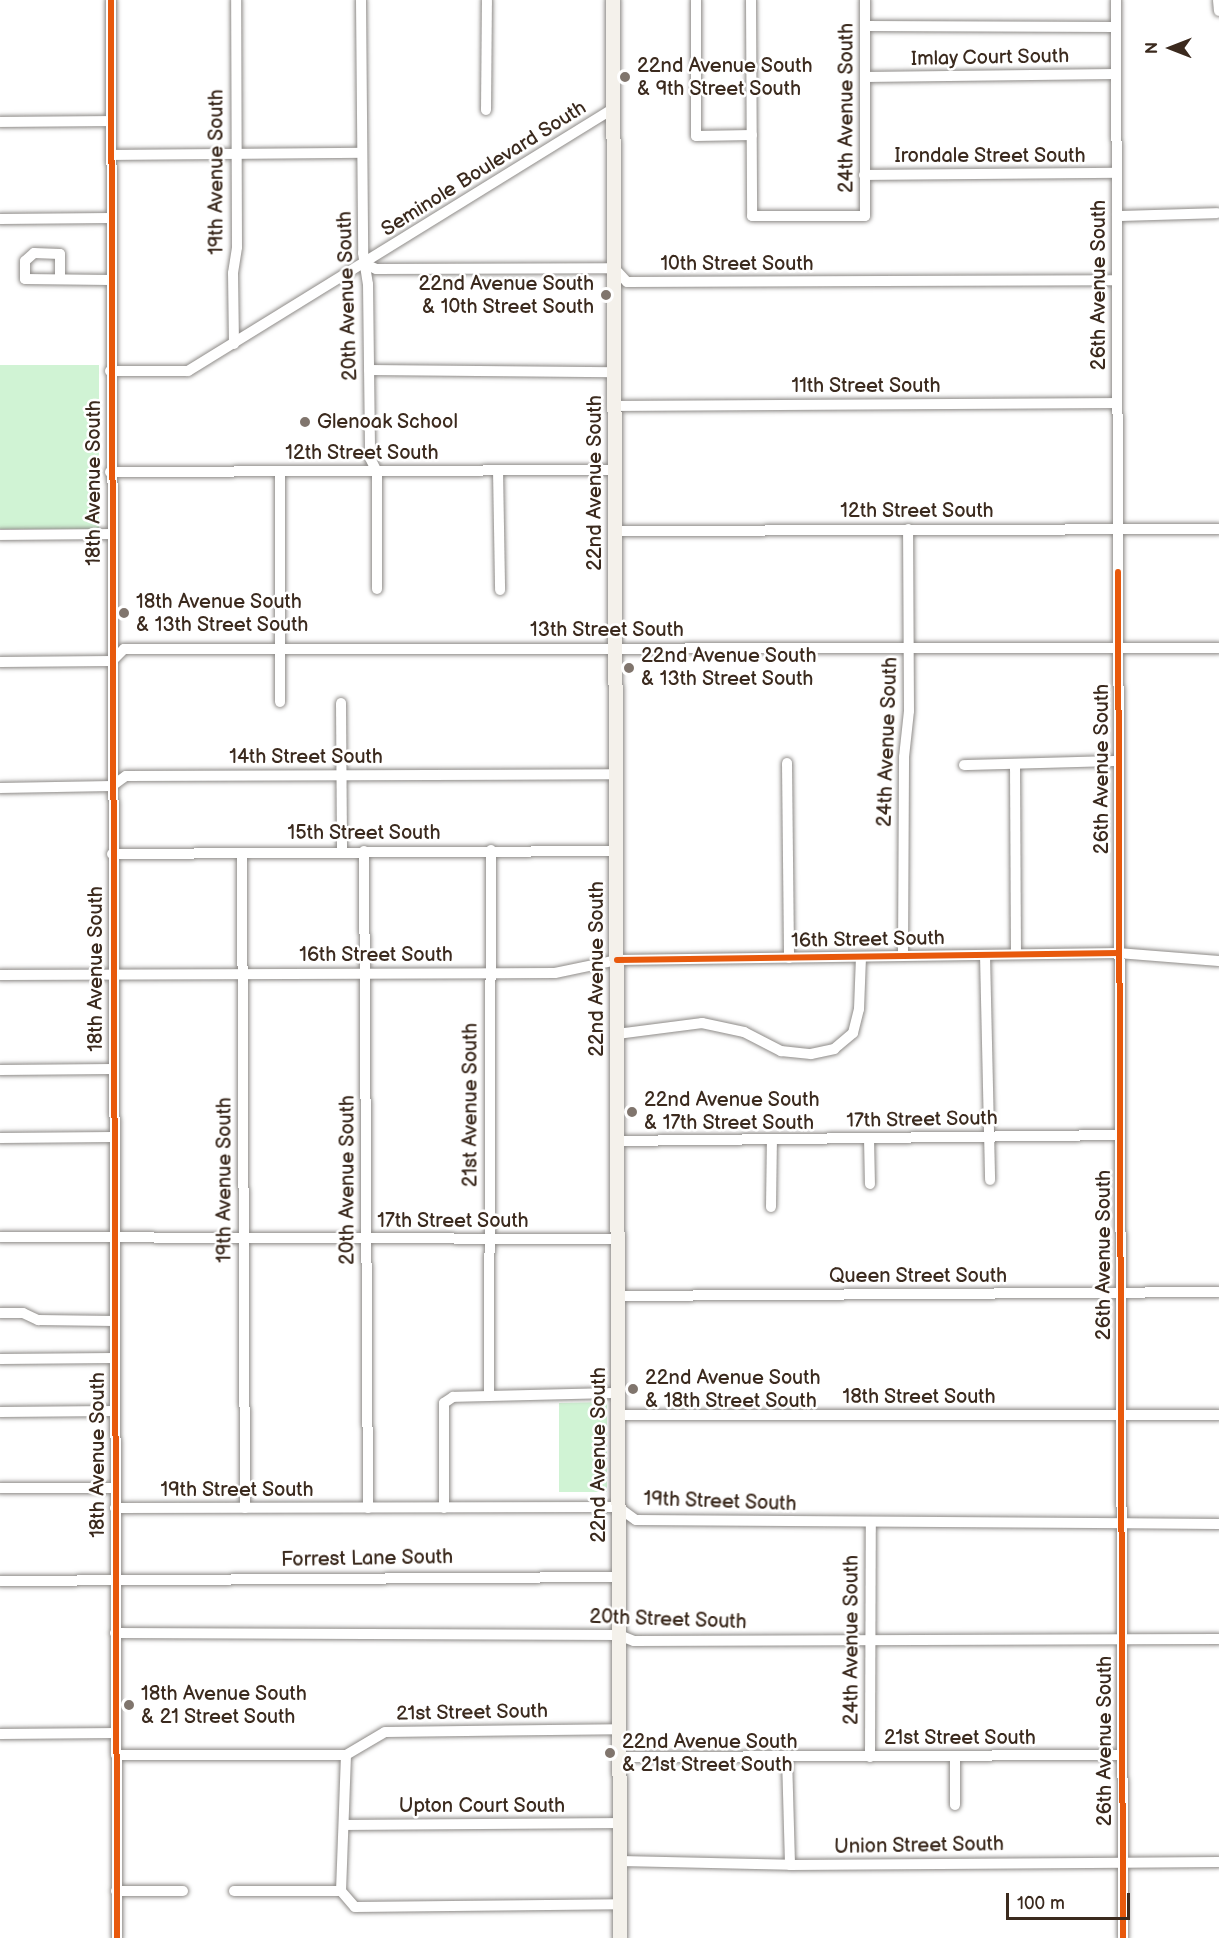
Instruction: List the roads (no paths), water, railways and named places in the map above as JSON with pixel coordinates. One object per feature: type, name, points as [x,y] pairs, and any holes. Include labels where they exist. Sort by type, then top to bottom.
[{"type":"main road","name":"22nd Avenue South","points":[[613,0],[620,1938]]},
{"type":"street","name":"18th Avenue South","points":[[111,0],[110,534],[117,1938]]},
{"type":"street","name":"19th Avenue South","points":[[234,344],[236,0]]},
{"type":"street","name":"20th Avenue South","points":[[361,0],[362,153],[370,458],[377,472],[377,589]]},
{"type":"street","points":[[486,110],[487,0]]},
{"type":"street","points":[[696,0],[696,136],[752,135],[751,0]]},
{"type":"street","name":"24th Avenue South","points":[[752,135],[752,216],[865,216],[865,0]]},
{"type":"street","name":"26th Avenue South","points":[[1116,0],[1123,1938]]},
{"type":"street","points":[[1218,0],[1219,11]]},
{"type":"street","points":[[865,26],[1116,27]]},
{"type":"street","name":"Imlay Court South","points":[[865,77],[1116,74]]},
{"type":"street","name":"Seminole Boulevard South","points":[[110,371],[188,371],[365,264],[614,108]]},
{"type":"street","points":[[0,122],[111,121]]},
{"type":"street","points":[[111,155],[362,153]]},
{"type":"street","name":"Irondale Street South","points":[[864,175],[1117,173]]},
{"type":"street","points":[[1117,216],[1218,214]]},
{"type":"street","points":[[0,219],[111,218]]},
{"type":"street","points":[[365,264],[376,269],[614,268]]},
{"type":"street","name":"10th Street South","points":[[614,268],[627,282],[1117,280]]},
{"type":"street","points":[[60,279],[110,280]]},
{"type":"street","points":[[369,370],[615,372]]},
{"type":"street","name":"11th Street South","points":[[615,406],[1117,403]]},
{"type":"street","points":[[498,470],[500,590]]},
{"type":"street","name":"12th Street South","points":[[110,472],[615,470]]},
{"type":"street","points":[[280,471],[280,702]]},
{"type":"street","name":"24th Avenue South","points":[[903,956],[904,757],[909,711],[908,529]]},
{"type":"street","name":"12th Street South","points":[[615,531],[1219,529]]},
{"type":"street","points":[[0,536],[110,534]]},
{"type":"street","name":"13th Street South","points":[[0,662],[112,661],[124,649],[1219,648]]},
{"type":"street","points":[[341,703],[342,850]]},
{"type":"street","points":[[964,765],[1118,761]]},
{"type":"street","points":[[787,763],[789,958]]},
{"type":"street","points":[[1015,765],[1016,954]]},
{"type":"street","name":"14th Street South","points":[[0,788],[112,786],[126,777],[616,774]]},
{"type":"street","name":"15th Street South","points":[[112,854],[342,850],[616,851]]},
{"type":"street","name":"21st Avenue South","points":[[489,1396],[491,850]]},
{"type":"street","name":"20th Avenue South","points":[[364,851],[368,1508]]},
{"type":"street","name":"19th Avenue South","points":[[242,853],[245,1508]]},
{"type":"street","name":"16th Street South","points":[[0,975],[555,974],[617,960],[1016,954],[1119,953],[1219,961]]},
{"type":"street","points":[[985,955],[990,1180]]},
{"type":"street","points":[[617,1034],[702,1023],[744,1032],[781,1051],[811,1054],[834,1049],[853,1033],[859,1009],[861,957]]},
{"type":"street","points":[[0,1070],[113,1069]]},
{"type":"street","name":"17th Street South","points":[[617,1141],[1120,1135]]},
{"type":"street","points":[[0,1138],[113,1137]]},
{"type":"street","points":[[869,1138],[870,1184]]},
{"type":"street","points":[[771,1207],[772,1139]]},
{"type":"street","name":"17th Street South","points":[[0,1237],[243,1240],[618,1239]]},
{"type":"street","name":"Queen Street South","points":[[618,1296],[1219,1292]]},
{"type":"street","points":[[0,1313],[23,1313],[38,1320],[114,1321]]},
{"type":"street","points":[[0,1359],[114,1358]]},
{"type":"street","points":[[444,1508],[444,1403],[453,1397],[618,1393]]},
{"type":"street","points":[[0,1412],[114,1411]]},
{"type":"street","name":"18th Street South","points":[[618,1415],[1219,1415]]},
{"type":"street","points":[[0,1488],[115,1488]]},
{"type":"street","name":"19th Street South","points":[[115,1508],[618,1508],[636,1520],[1219,1524]]},
{"type":"street","name":"24th Avenue South","points":[[870,1757],[871,1523]]},
{"type":"street","name":"Forrest Lane South","points":[[115,1581],[619,1577]]},
{"type":"street","points":[[0,1581],[115,1581]]},
{"type":"street","name":"20th Street South","points":[[115,1633],[619,1635],[634,1641],[1219,1639]]},
{"type":"street","name":"21st Street South","points":[[346,1755],[385,1732],[619,1729]]},
{"type":"street","points":[[0,1734],[116,1733]]},
{"type":"street","points":[[116,1755],[346,1755],[346,1825],[341,1890],[355,1907],[620,1904]]},
{"type":"street","name":"21st Street South","points":[[619,1757],[1122,1755]]},
{"type":"street","points":[[955,1756],[955,1805]]},
{"type":"street","points":[[787,1757],[790,1865]]},
{"type":"street","name":"Upton Court South","points":[[346,1825],[620,1823]]},
{"type":"street","name":"Union Street South","points":[[620,1861],[790,1865],[1219,1862]]},
{"type":"street","points":[[234,1891],[341,1890]]},
{"type":"street","points":[[116,1891],[183,1891]]},
{"type":"place","name":"22nd Avenue South & 9th Street South","points":[[625,77]]},
{"type":"place","name":"22nd Avenue South & 10th Street South","points":[[606,295]]},
{"type":"place","name":"Glenoak School","points":[[305,422]]},
{"type":"place","name":"18th Avenue South & 13th Street South","points":[[124,613]]},
{"type":"place","name":"22nd Avenue South & 13th Street South","points":[[629,668]]},
{"type":"place","name":"22nd Avenue South & 17th Street South","points":[[632,1112]]},
{"type":"place","name":"22nd Avenue South & 18th Street South","points":[[633,1389]]},
{"type":"place","name":"18th Avenue South & 21 Street South","points":[[129,1705]]},
{"type":"place","name":"22nd Avenue South & 21st Street South","points":[[610,1753]]}]
